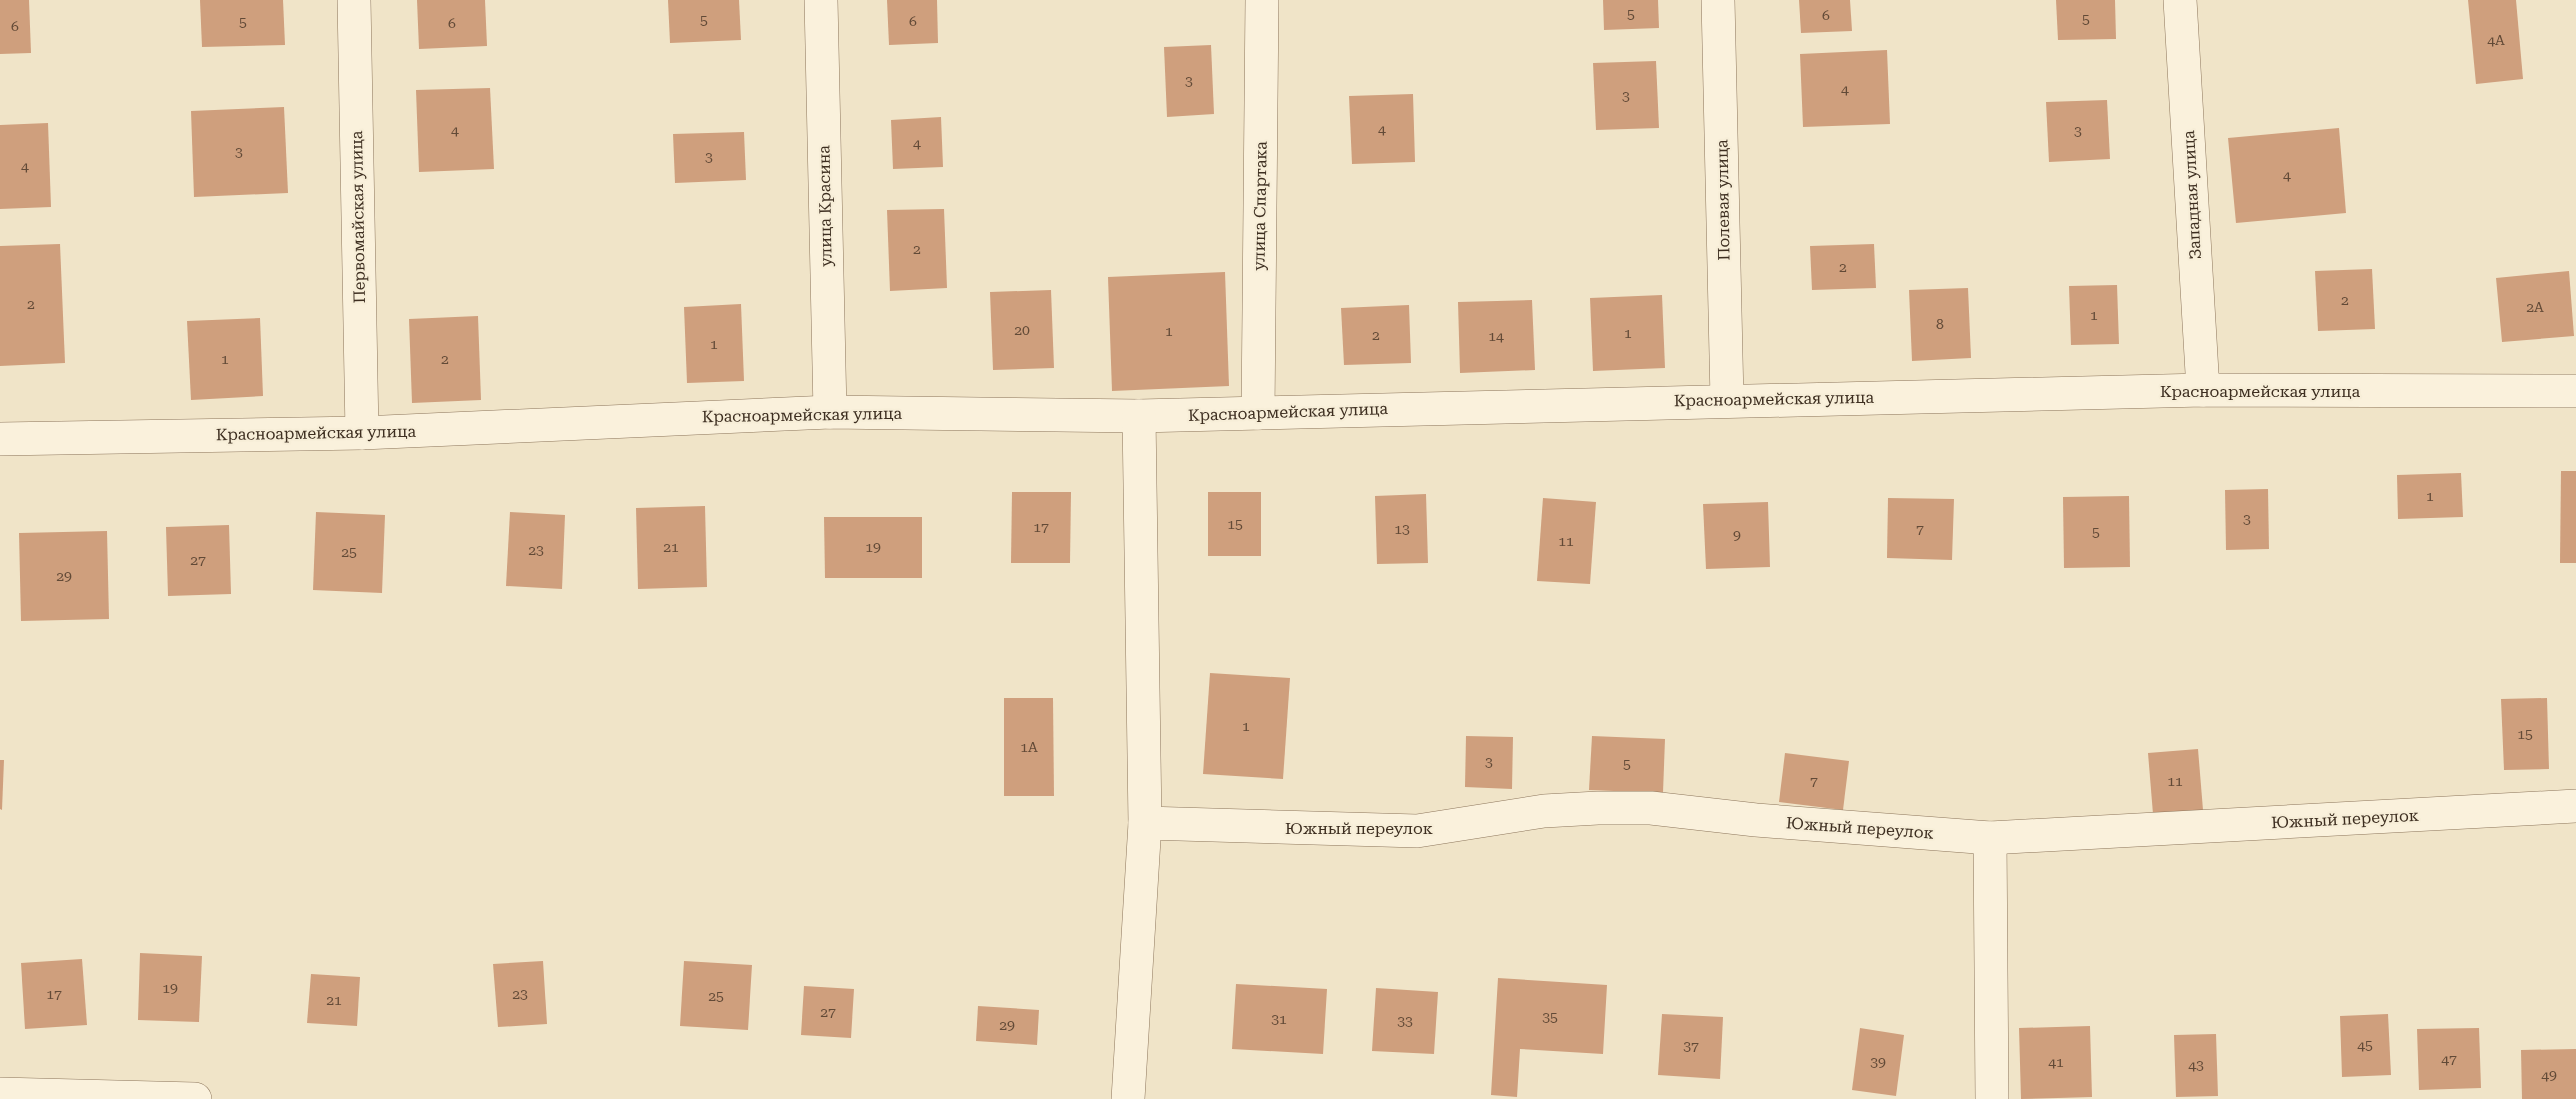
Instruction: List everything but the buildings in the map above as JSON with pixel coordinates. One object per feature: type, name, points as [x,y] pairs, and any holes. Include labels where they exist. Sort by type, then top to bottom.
[{"type":"street","name":"Первомайская улица","points":[[354,0],[362,433]]},
{"type":"street","name":"улица Красина","points":[[821,0],[830,412]]},
{"type":"street","name":"улица Спартака","points":[[1258,413],[1262,0]]},
{"type":"street","name":"Полевая улица","points":[[1718,0],[1727,400]]},
{"type":"street","name":"Западная улица","points":[[2180,0],[2203,390]]},
{"type":"street","name":"Красноармейская улица","points":[[0,440],[362,433],[830,412],[1139,416],[2203,390],[2576,391]]},
{"type":"street","points":[[1128,1099],[1145,823],[1139,416]]},
{"type":"street","name":"Южный переулок","points":[[1145,823],[1417,831],[1544,811],[1651,808],[1755,820],[1990,838],[2576,806]]},
{"type":"street","points":[[1990,838],[1992,1099]]},
{"type":"street","points":[[0,1094],[195,1099]]}]
